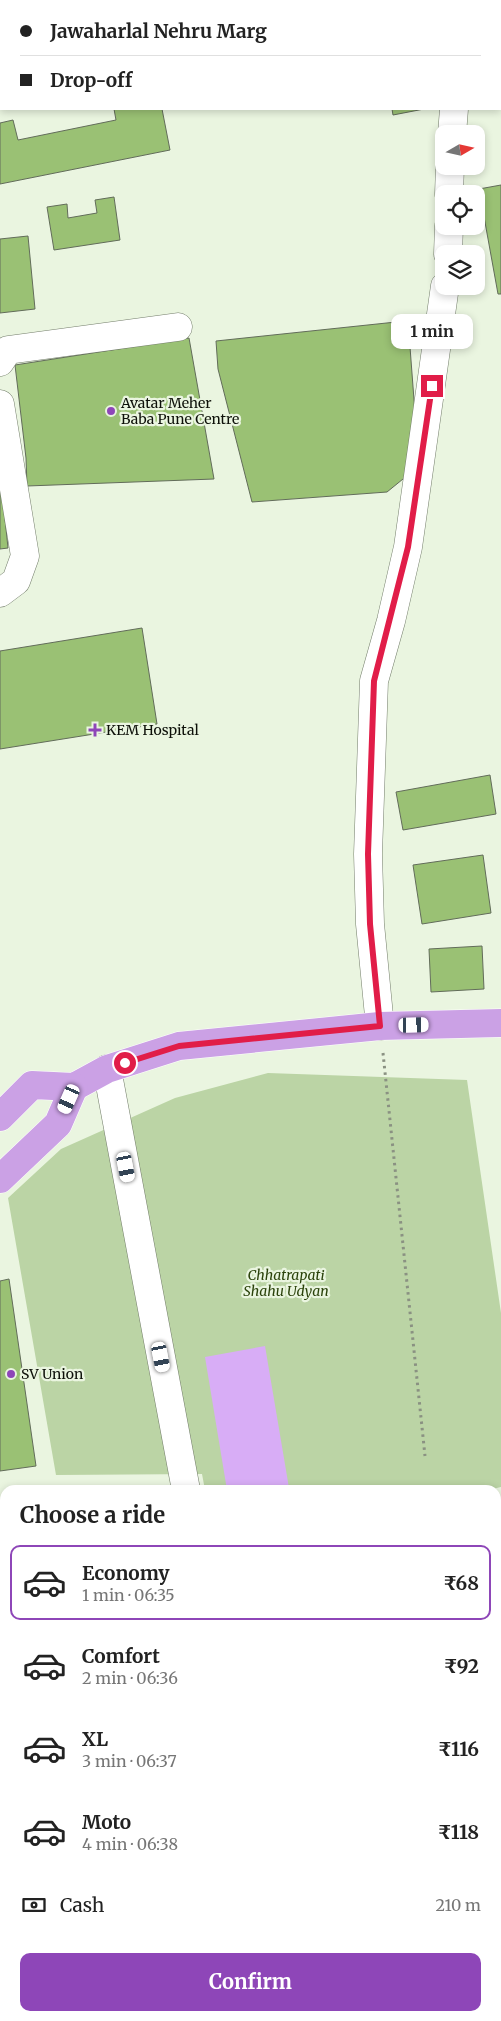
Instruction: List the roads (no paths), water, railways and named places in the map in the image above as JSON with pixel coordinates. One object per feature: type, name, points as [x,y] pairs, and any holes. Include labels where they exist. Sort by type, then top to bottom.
[{"type":"main road","points":[[0,1118],[32,1085],[74,1087],[107,1069],[179,1046],[380,1026],[501,1023]]},
{"type":"main road","points":[[0,1179],[58,1124],[74,1087]]},
{"type":"street","points":[[453,125],[454,110]]},
{"type":"street","points":[[380,1026],[370,924],[368,854],[374,681],[408,547],[444,295]]},
{"type":"street","points":[[0,362],[8,350],[178,327]]},
{"type":"street","points":[[0,404],[25,556],[16,581],[0,593]]},
{"type":"street","points":[[107,1069],[185,1485]]},
{"type":"place","name":"Avatar Meher Baba Pune Centre","points":[[111,411]]},
{"type":"place","name":"KEM Hospital","points":[[95,730]]},
{"type":"place","name":"SV Union","points":[[11,1374]]},
{"type":"park label","name":"Chhatrapati Shahu Udyan","points":[[286,1284]]}]
